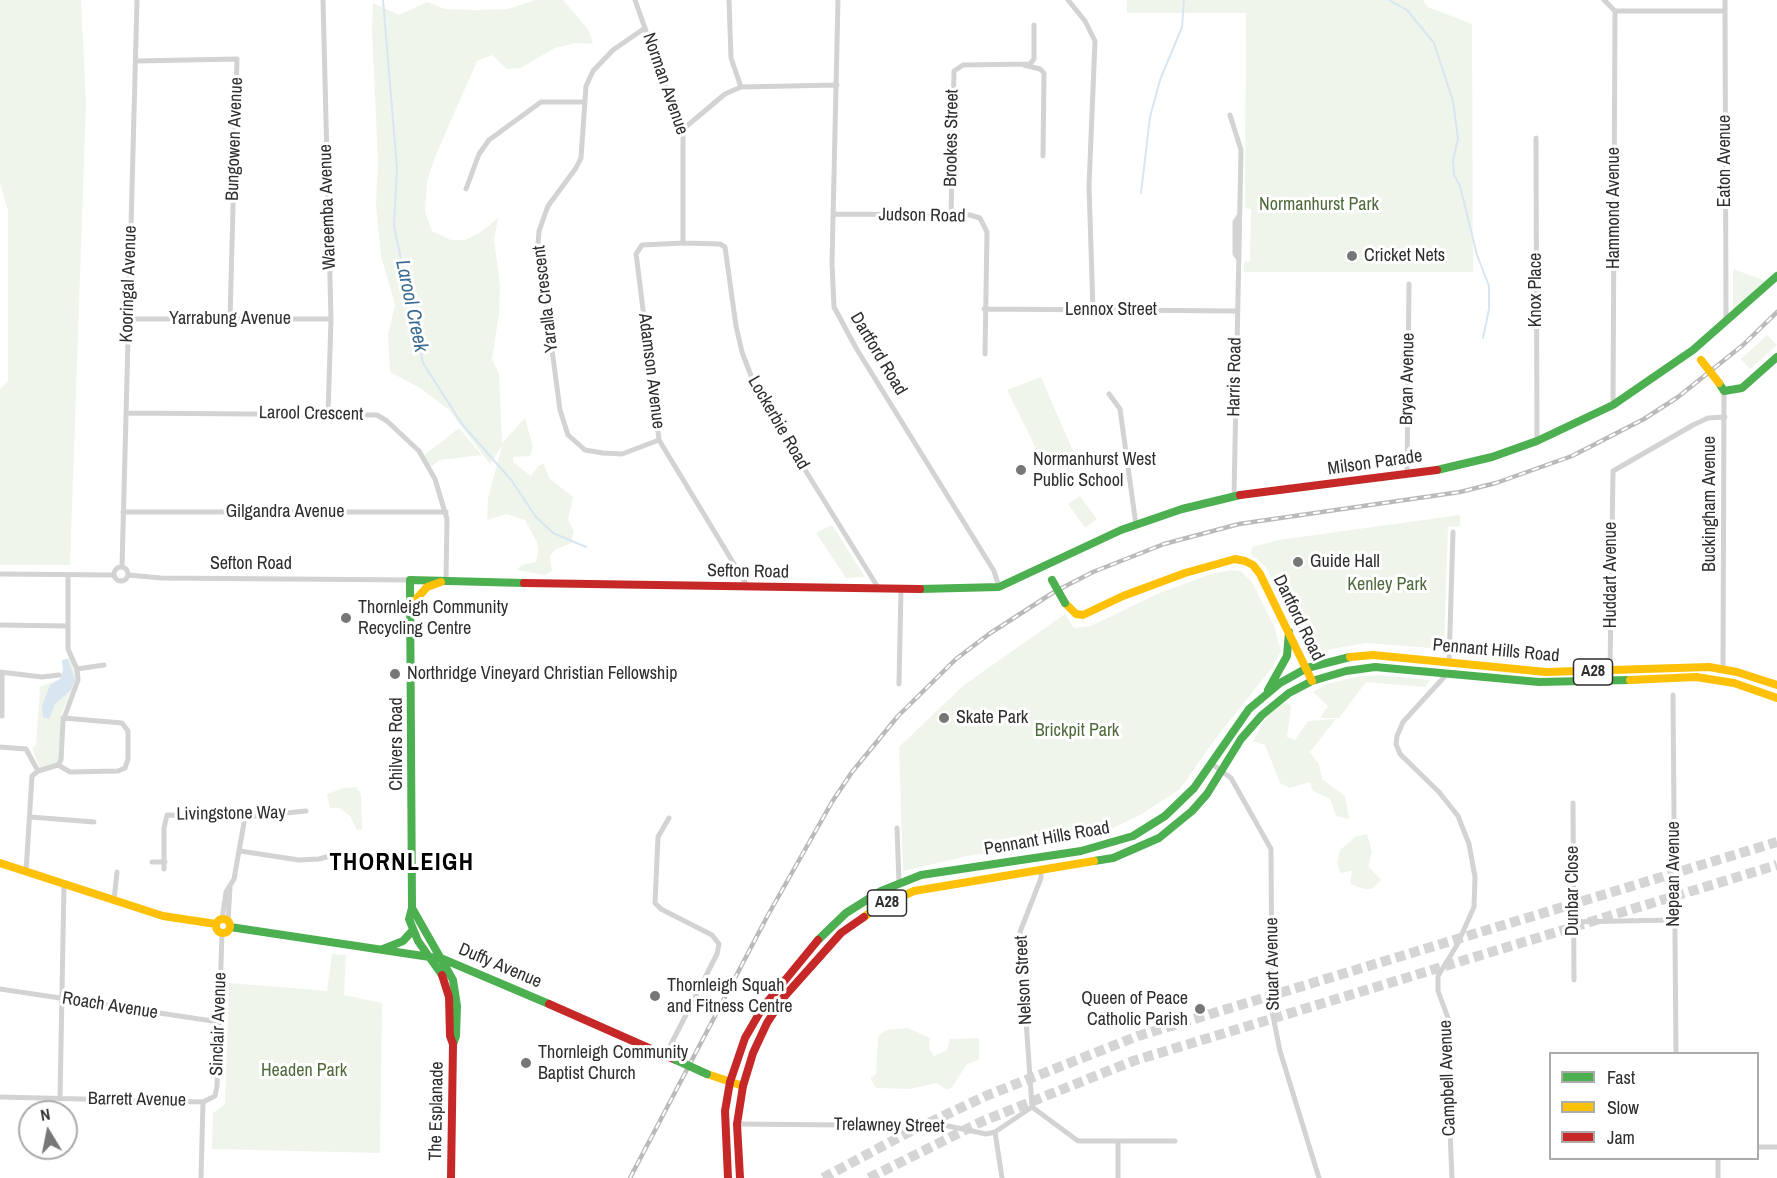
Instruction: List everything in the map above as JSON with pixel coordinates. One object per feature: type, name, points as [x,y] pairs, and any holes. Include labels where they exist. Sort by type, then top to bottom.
[{"type":"main road","name":"Milson Parade","points":[[1045,566],[1136,525],[1182,509],[1234,496],[1442,470],[1492,457],[1537,441],[1613,405],[1693,350],[1777,276]]},
{"type":"main road","points":[[1693,350],[1722,387],[1742,388],[1777,357]]},
{"type":"main road","name":"Dartford Road","points":[[1045,566],[1065,603],[1071,611],[1081,616],[1148,586],[1235,559],[1254,565],[1312,681]]},
{"type":"main road","name":"Sefton Road","points":[[410,580],[879,589],[999,587],[1045,566]]},
{"type":"main road","name":"Chilvers Road","points":[[410,580],[412,908],[409,919],[428,956]]},
{"type":"main road","points":[[410,606],[427,587],[446,580]]},
{"type":"main road","points":[[1266,693],[1287,656],[1289,631]]},
{"type":"main road","name":"Pennant Hills Road","points":[[728,1178],[724,1122],[730,1082],[739,1053],[754,1020],[809,950],[846,913],[898,883],[945,870],[1040,857],[1115,843],[1151,826],[1179,804],[1212,764],[1239,722],[1266,693],[1307,668],[1343,658],[1373,655],[1525,671],[1610,672],[1683,666],[1722,669],[1777,685]]},
{"type":"main road","name":"Pennant Hills Road","points":[[740,1178],[737,1124],[743,1086],[760,1037],[783,998],[825,948],[859,919],[896,898],[928,888],[1113,858],[1160,837],[1192,811],[1221,772],[1241,739],[1262,715],[1289,693],[1312,681],[1346,671],[1375,667],[1507,680],[1574,683],[1696,676],[1734,682],[1777,698]]},
{"type":"main road","name":"Duffy Avenue","points":[[0,863],[164,916],[224,923],[443,959],[666,1054],[707,1074],[743,1086]]},
{"type":"main road","name":"Chilvers Road","points":[[412,908],[443,959]]},
{"type":"main road","points":[[222,933],[216,929],[224,923]]},
{"type":"main road","points":[[381,949],[403,941],[413,930]]},
{"type":"main road","points":[[427,935],[428,956]]},
{"type":"main road","name":"The Esplanade","points":[[428,956],[444,978],[449,997],[450,1036],[453,1044]]},
{"type":"main road","points":[[443,959],[444,978]]},
{"type":"main road","name":"The Esplanade","points":[[443,959],[453,980],[456,994],[451,1178]]},
{"type":"street","name":"Kooringal Avenue","points":[[122,567],[137,0]]},
{"type":"street","name":"Wareemba Avenue","points":[[323,0],[331,319],[328,414]]},
{"type":"street","name":"Norman Avenue","points":[[635,0],[682,130],[684,143],[682,243]]},
{"type":"street","points":[[729,0],[731,58],[741,87]]},
{"type":"street","name":"Dartford Road","points":[[838,0],[832,291],[835,311],[994,570],[999,587]]},
{"type":"street","points":[[1068,0],[1085,21],[1095,40],[1089,186],[1093,310]]},
{"type":"street","points":[[1604,0],[1615,11],[1725,11]]},
{"type":"street","name":"Eaton Avenue","points":[[1725,0],[1726,323]]},
{"type":"street","name":"Hammond Avenue","points":[[1613,405],[1615,11]]},
{"type":"street","points":[[1024,65],[1034,59],[1034,25]]},
{"type":"street","name":"Yaralla Crescent","points":[[645,28],[613,51],[593,71],[586,86],[580,158],[576,168],[548,206],[539,231],[538,244],[563,424],[574,442],[585,450],[622,454],[659,440]]},
{"type":"street","name":"Bungowen Avenue","points":[[136,61],[237,59],[230,319]]},
{"type":"street","name":"Brookes Street","points":[[951,216],[954,71],[963,65],[1024,65]]},
{"type":"street","points":[[1024,65],[1040,69],[1044,73],[1043,156]]},
{"type":"street","points":[[682,130],[725,94],[741,87],[837,85]]},
{"type":"street","points":[[466,189],[479,154],[489,140],[541,102],[584,102]]},
{"type":"street","name":"Harris Road","points":[[1230,115],[1241,150],[1239,216],[1235,222],[1235,254],[1238,258],[1234,496]]},
{"type":"street","name":"Knox Place","points":[[1536,138],[1537,441]]},
{"type":"street","name":"Judson Road","points":[[833,214],[970,215],[980,218],[987,232],[985,354]]},
{"type":"street","name":"Adamson Avenue","points":[[682,243],[646,243],[636,254],[659,440],[748,587]]},
{"type":"street","name":"Lockerbie Road","points":[[682,243],[720,244],[726,247],[736,326],[742,351],[758,394],[879,589]]},
{"type":"street","name":"Bryan Avenue","points":[[1407,474],[1409,284]]},
{"type":"street","name":"Lennox Street","points":[[984,309],[1237,311]]},
{"type":"street","name":"Yarrabung Avenue","points":[[128,319],[331,319]]},
{"type":"street","name":"Buckingham Avenue","points":[[1722,387],[1725,417],[1722,669]]},
{"type":"street","points":[[1109,394],[1120,409],[1136,525]]},
{"type":"street","name":"Larool Crescent","points":[[126,413],[377,415],[387,421],[423,456],[446,512],[446,580]]},
{"type":"street","name":"Huddart Avenue","points":[[1610,672],[1612,471],[1693,425],[1708,418],[1725,417]]},
{"type":"street","name":"Gilgandra Avenue","points":[[123,512],[446,512]]},
{"type":"street","points":[[1449,663],[1453,532]]},
{"type":"street","points":[[122,567],[128,575],[122,581],[117,580],[114,575],[116,570],[122,567]]},
{"type":"street","points":[[0,574],[114,575]]},
{"type":"street","points":[[26,872],[31,817],[31,780],[38,771],[58,765],[63,755],[63,718],[77,684],[77,669],[68,650],[68,575]]},
{"type":"street","name":"Sefton Road","points":[[128,575],[410,580]]},
{"type":"street","points":[[899,684],[901,589]]},
{"type":"street","points":[[0,625],[67,626]]},
{"type":"street","points":[[77,669],[104,665]]},
{"type":"street","points":[[2,716],[1,672],[42,677],[59,675]]},
{"type":"street","name":"Campbell Avenue","points":[[1447,673],[1403,722],[1396,736],[1396,744],[1400,754],[1439,792],[1458,816],[1469,844],[1475,878],[1474,907],[1457,945],[1438,976],[1438,991],[1448,1018],[1451,1058],[1448,1084],[1452,1178]]},
{"type":"street","points":[[42,677],[42,684]]},
{"type":"street","name":"Nepean Avenue","points":[[1673,695],[1676,1052]]},
{"type":"street","points":[[58,765],[67,772],[118,771],[125,768],[128,759],[128,731],[122,723],[63,718]]},
{"type":"street","points":[[0,747],[26,749],[38,771]]},
{"type":"street","name":"Stuart Avenue","points":[[1212,764],[1231,778],[1244,797],[1271,849],[1272,1011],[1280,1051],[1320,1178]]},
{"type":"street","name":"Dunbar Close","points":[[1573,803],[1574,980]]},
{"type":"street","name":"Livingstone Way","points":[[164,869],[164,828],[167,815],[245,817],[306,811]]},
{"type":"street","points":[[31,817],[94,822]]},
{"type":"street","points":[[224,923],[226,892],[230,887],[240,851],[245,817]]},
{"type":"street","points":[[666,1054],[719,949],[718,941],[712,934],[661,909],[655,903],[658,837],[669,818]]},
{"type":"street","points":[[897,828],[898,883]]},
{"type":"street","points":[[240,851],[299,860],[333,855]]},
{"type":"street","name":"Nelson Street","points":[[1032,1107],[1020,932],[1041,878],[1040,857]]},
{"type":"street","points":[[152,862],[165,862]]},
{"type":"street","points":[[114,900],[117,872]]},
{"type":"street","points":[[60,1098],[64,884]]},
{"type":"street","points":[[1572,922],[1674,920]]},
{"type":"street","name":"Sinclair Avenue","points":[[201,1178],[203,1102],[212,1099],[216,1091],[222,933]]},
{"type":"street","name":"Roach Avenue","points":[[0,989],[219,1022]]},
{"type":"street","name":"Barrett Avenue","points":[[0,1097],[203,1102]]},
{"type":"street","points":[[1002,1178],[995,1132],[1032,1107],[1074,1139],[1175,1141]]},
{"type":"street","name":"Trelawney Street","points":[[737,1124],[948,1126],[981,1134],[995,1132]]},
{"type":"street","points":[[1118,1141],[1118,1178]]},
{"type":"street","points":[[1759,1147],[1777,1147]]},
{"type":"street","points":[[1718,1160],[1718,1178]]},
{"type":"green space","points":[[0,0],[81,0],[86,103],[70,565],[0,565],[0,389],[8,381],[8,211],[0,183]]},
{"type":"green space","points":[[535,0],[563,0],[589,31],[593,44],[575,43],[555,48],[521,68],[507,69],[492,55],[477,61],[435,157],[427,182],[425,212],[432,231],[451,240],[465,240],[481,232],[498,218],[494,240],[500,286],[499,314],[492,359],[499,374],[502,443],[525,418],[533,447],[530,456],[513,457],[513,462],[531,476],[539,465],[544,464],[549,478],[573,497],[568,520],[574,532],[571,543],[556,549],[550,556],[552,571],[545,575],[517,570],[522,565],[536,562],[538,552],[537,542],[525,520],[507,514],[487,520],[488,498],[502,446],[490,464],[449,410],[420,388],[390,372],[388,335],[395,305],[381,256],[376,205],[378,162],[372,31],[373,3],[399,15],[427,2],[445,9],[475,10],[508,9]]},
{"type":"green space","name":"Normanhurst Park","points":[[1127,0],[1423,0],[1428,7],[1472,24],[1473,272],[1244,272],[1244,262],[1250,261],[1251,209],[1245,208],[1246,13],[1127,13]]},
{"type":"green space","points":[[1733,269],[1766,281],[1733,312]]},
{"type":"green space","points":[[1767,335],[1777,345],[1750,369],[1741,359]]},
{"type":"green space","points":[[1041,377],[1073,451],[1044,465],[1007,390]]},
{"type":"green space","points":[[459,428],[482,455],[440,460],[429,468],[423,456]]},
{"type":"green space","points":[[1080,496],[1097,519],[1085,528],[1068,504]]},
{"type":"green space","name":"Kenley Park","points":[[1460,515],[1460,526],[1448,527],[1444,649],[1365,643],[1317,652],[1310,651],[1265,566],[1251,554],[1252,547],[1278,540]]},
{"type":"green space","points":[[832,525],[865,577],[846,578],[816,533]]},
{"type":"green space","name":"Brickpit Park","points":[[1231,570],[1241,571],[1252,582],[1274,626],[1281,651],[1271,669],[1216,738],[1180,789],[1140,815],[1100,834],[967,856],[903,871],[899,747],[964,685],[1065,614],[1074,628],[1091,626],[1157,594],[1211,574]]},
{"type":"green space","points":[[70,658],[75,670],[75,681],[61,716],[59,763],[40,768],[32,748],[36,745],[40,687],[60,679],[63,670],[62,660]]},
{"type":"green space","points":[[1379,675],[1430,680],[1425,687],[1366,682],[1339,718],[1320,718],[1328,706],[1313,692],[1327,684],[1356,677]]},
{"type":"green space","points":[[1284,703],[1291,705],[1287,737],[1295,740],[1308,721],[1336,719],[1310,752],[1319,764],[1322,779],[1345,796],[1349,819],[1336,816],[1330,799],[1313,791],[1310,782],[1290,788],[1280,783],[1265,745],[1253,741],[1269,711]]},
{"type":"green space","points":[[356,787],[361,794],[362,829],[357,830],[350,816],[339,808],[330,808],[327,794],[344,788]]},
{"type":"green space","points":[[1367,834],[1372,852],[1368,866],[1381,880],[1372,889],[1350,884],[1352,871],[1340,873],[1337,862],[1340,850],[1355,837]]},
{"type":"green space","name":"Headen Park","points":[[332,954],[346,955],[344,995],[382,1003],[380,1153],[212,1149],[213,1113],[225,1104],[229,983],[327,991]]},
{"type":"green space","points":[[908,1028],[930,1038],[929,1049],[934,1056],[947,1050],[950,1039],[979,1038],[979,1060],[967,1064],[952,1087],[947,1090],[937,1083],[910,1089],[876,1088],[870,1078],[876,1074],[878,1036],[886,1030]]},
{"type":"shaded area","points":[[68,659],[75,680],[71,690],[55,704],[49,719],[43,717],[42,706],[50,685],[60,679],[63,670],[62,660]]},
{"type":"waterway","name":"Larool Creek","points":[[383,0],[397,168],[394,226],[423,363],[462,424],[512,481],[536,517],[553,533],[586,547]]},
{"type":"waterway","points":[[1141,193],[1150,117],[1160,80],[1182,27],[1184,0]]},
{"type":"waterway","points":[[1389,0],[1407,10],[1434,43],[1453,101],[1458,139],[1453,160],[1454,175],[1460,186],[1477,255],[1489,286],[1489,309],[1483,338]]},
{"type":"tunnel","points":[[823,1178],[909,1132],[988,1095],[1138,1036],[1777,842]]},
{"type":"tunnel","points":[[869,1178],[983,1121],[1133,1061],[1777,865]]},
{"type":"railway","points":[[630,1178],[768,915],[832,802],[852,772],[898,716],[956,659],[989,634],[1054,592],[1093,572],[1164,544],[1239,524],[1460,492],[1496,483],[1572,456],[1644,419],[1678,397],[1743,345],[1777,312]]},
{"type":"traffic: fast","points":[[1437,470],[1492,457],[1537,441],[1613,405],[1693,350],[1777,276]]},
{"type":"traffic: fast","points":[[1719,383],[1724,391],[1742,388],[1777,357]]},
{"type":"traffic: fast","points":[[920,589],[999,587],[1121,530],[1182,509],[1240,495]]},
{"type":"traffic: fast","points":[[442,975],[418,941],[409,919],[412,908],[410,580],[524,583]]},
{"type":"traffic: fast","points":[[1052,580],[1065,603]]},
{"type":"traffic: fast","points":[[1268,690],[1287,656],[1289,632]]},
{"type":"traffic: fast","points":[[818,940],[846,913],[881,891],[921,875],[1081,851],[1133,836],[1165,816],[1194,788],[1249,709],[1280,683],[1307,668],[1350,657]]},
{"type":"traffic: fast","points":[[1094,861],[1113,858],[1159,838],[1192,811],[1207,794],[1241,739],[1262,715],[1289,693],[1312,681],[1346,671],[1375,667],[1539,682],[1630,680]]},
{"type":"traffic: fast","points":[[412,908],[453,980],[457,1006],[456,1036],[453,1044]]},
{"type":"traffic: fast","points":[[230,927],[443,959],[549,1004]]},
{"type":"traffic: fast","points":[[383,949],[403,941],[413,930]]},
{"type":"traffic: fast","points":[[676,1060],[707,1074]]},
{"type":"traffic: slow","points":[[1701,360],[1719,383]]},
{"type":"traffic: slow","points":[[1065,603],[1076,614],[1083,615],[1123,596],[1185,573],[1235,559],[1245,561],[1253,565],[1260,574],[1312,681]]},
{"type":"traffic: slow","points":[[411,605],[427,587],[441,582]]},
{"type":"traffic: slow","points":[[1350,657],[1373,655],[1546,672],[1709,667],[1737,672],[1777,685]]},
{"type":"traffic: slow","points":[[1630,680],[1696,677],[1734,683],[1777,698]]},
{"type":"traffic: slow","points":[[864,917],[876,908],[914,891],[1094,861]]},
{"type":"traffic: slow","points":[[0,863],[163,916],[216,924]]},
{"type":"traffic: slow","points":[[220,919],[226,919],[230,926],[226,933],[220,933],[216,929],[216,923],[220,919]]},
{"type":"traffic: slow","points":[[707,1074],[743,1086]]},
{"type":"traffic: jam","points":[[1240,495],[1437,470]]},
{"type":"traffic: jam","points":[[524,583],[920,589]]},
{"type":"traffic: jam","points":[[740,1178],[737,1124],[743,1086],[753,1053],[767,1023],[783,998],[841,933],[864,917]]},
{"type":"traffic: jam","points":[[728,1178],[725,1111],[730,1082],[745,1038],[763,1007],[818,940]]},
{"type":"traffic: jam","points":[[442,975],[449,997],[450,1036],[453,1044],[451,1178]]},
{"type":"traffic: jam","points":[[549,1004],[676,1060]]},
{"type":"place","name":"Cricket Nets","points":[[1352,256]]},
{"type":"place","name":"Normanhurst West Public School","points":[[1021,470]]},
{"type":"place","name":"Guide Hall","points":[[1298,562]]},
{"type":"place","name":"Thornleigh Community Recycling Centre","points":[[346,618]]},
{"type":"place","name":"Northridge Vineyard Christian Fellowship","points":[[395,674]]},
{"type":"place","name":"Skate Park","points":[[944,718]]},
{"type":"place","name":"Thornleigh Squah and Fitness Centre","points":[[655,996]]},
{"type":"place","name":"Queen of Peace Catholic Parish","points":[[1200,1009]]},
{"type":"place","name":"Thornleigh Community Baptist Church","points":[[526,1063]]},
{"type":"district","name":"THORNLEIGH","points":[[402,864]]}]
